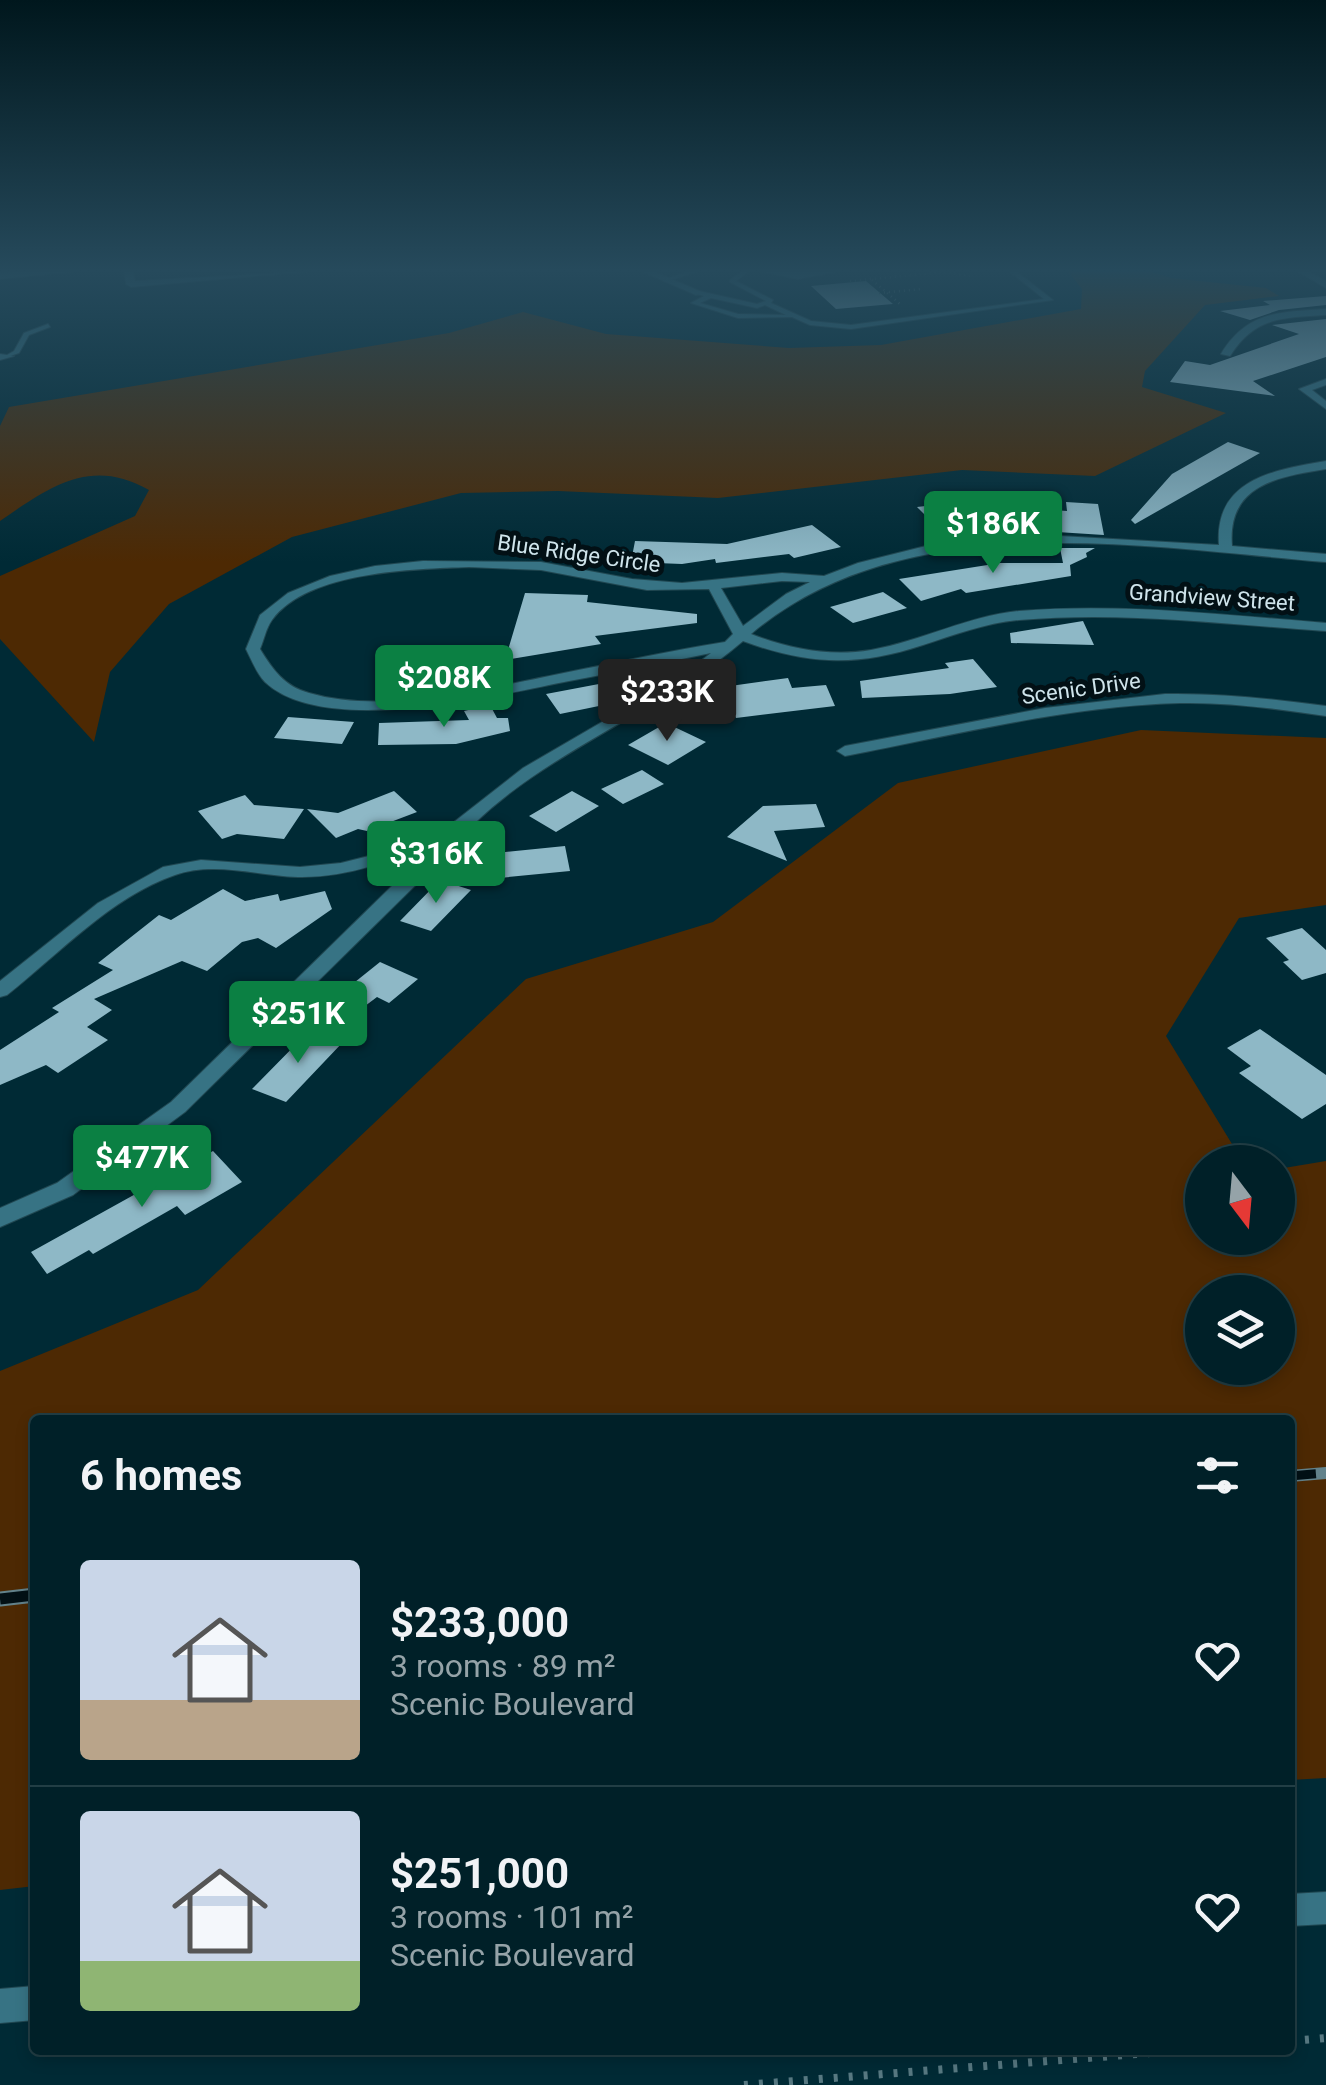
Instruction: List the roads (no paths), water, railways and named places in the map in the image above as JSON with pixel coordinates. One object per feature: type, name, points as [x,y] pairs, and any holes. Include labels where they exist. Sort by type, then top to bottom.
[{"type":"street","points":[[1326,382],[1304,389],[1326,406]]},
{"type":"street","points":[[1226,551],[1223,518],[1236,498],[1278,476],[1326,465]]},
{"type":"street","points":[[0,991],[108,907],[167,872],[196,867],[339,870],[389,856],[456,826],[522,778],[698,670],[786,600],[824,580],[880,562],[983,544],[1094,542],[1326,558]]},
{"type":"street","name":"Blue Ridge Circle","points":[[713,584],[676,588],[638,585],[517,564],[405,566],[329,582],[287,601],[262,623],[253,649],[266,674],[292,692],[333,702],[387,705],[452,700],[732,641]]},
{"type":"street","points":[[732,641],[713,584],[794,576],[824,580]]},
{"type":"street","name":"Grandview Street","points":[[732,641],[846,658],[968,624],[1030,615],[1142,613],[1326,627]]},
{"type":"street","name":"Scenic Drive","points":[[845,751],[989,724],[1164,699],[1228,700],[1326,711]]},
{"type":"street","points":[[0,1218],[65,1189],[178,1107],[437,854],[456,826]]},
{"type":"street","points":[[1295,1910],[1326,1908]]},
{"type":"street","points":[[0,2006],[30,2003]]},
{"type":"railway","points":[[1295,1476],[1326,1473]]},
{"type":"railway","points":[[0,1599],[30,1596]]}]
